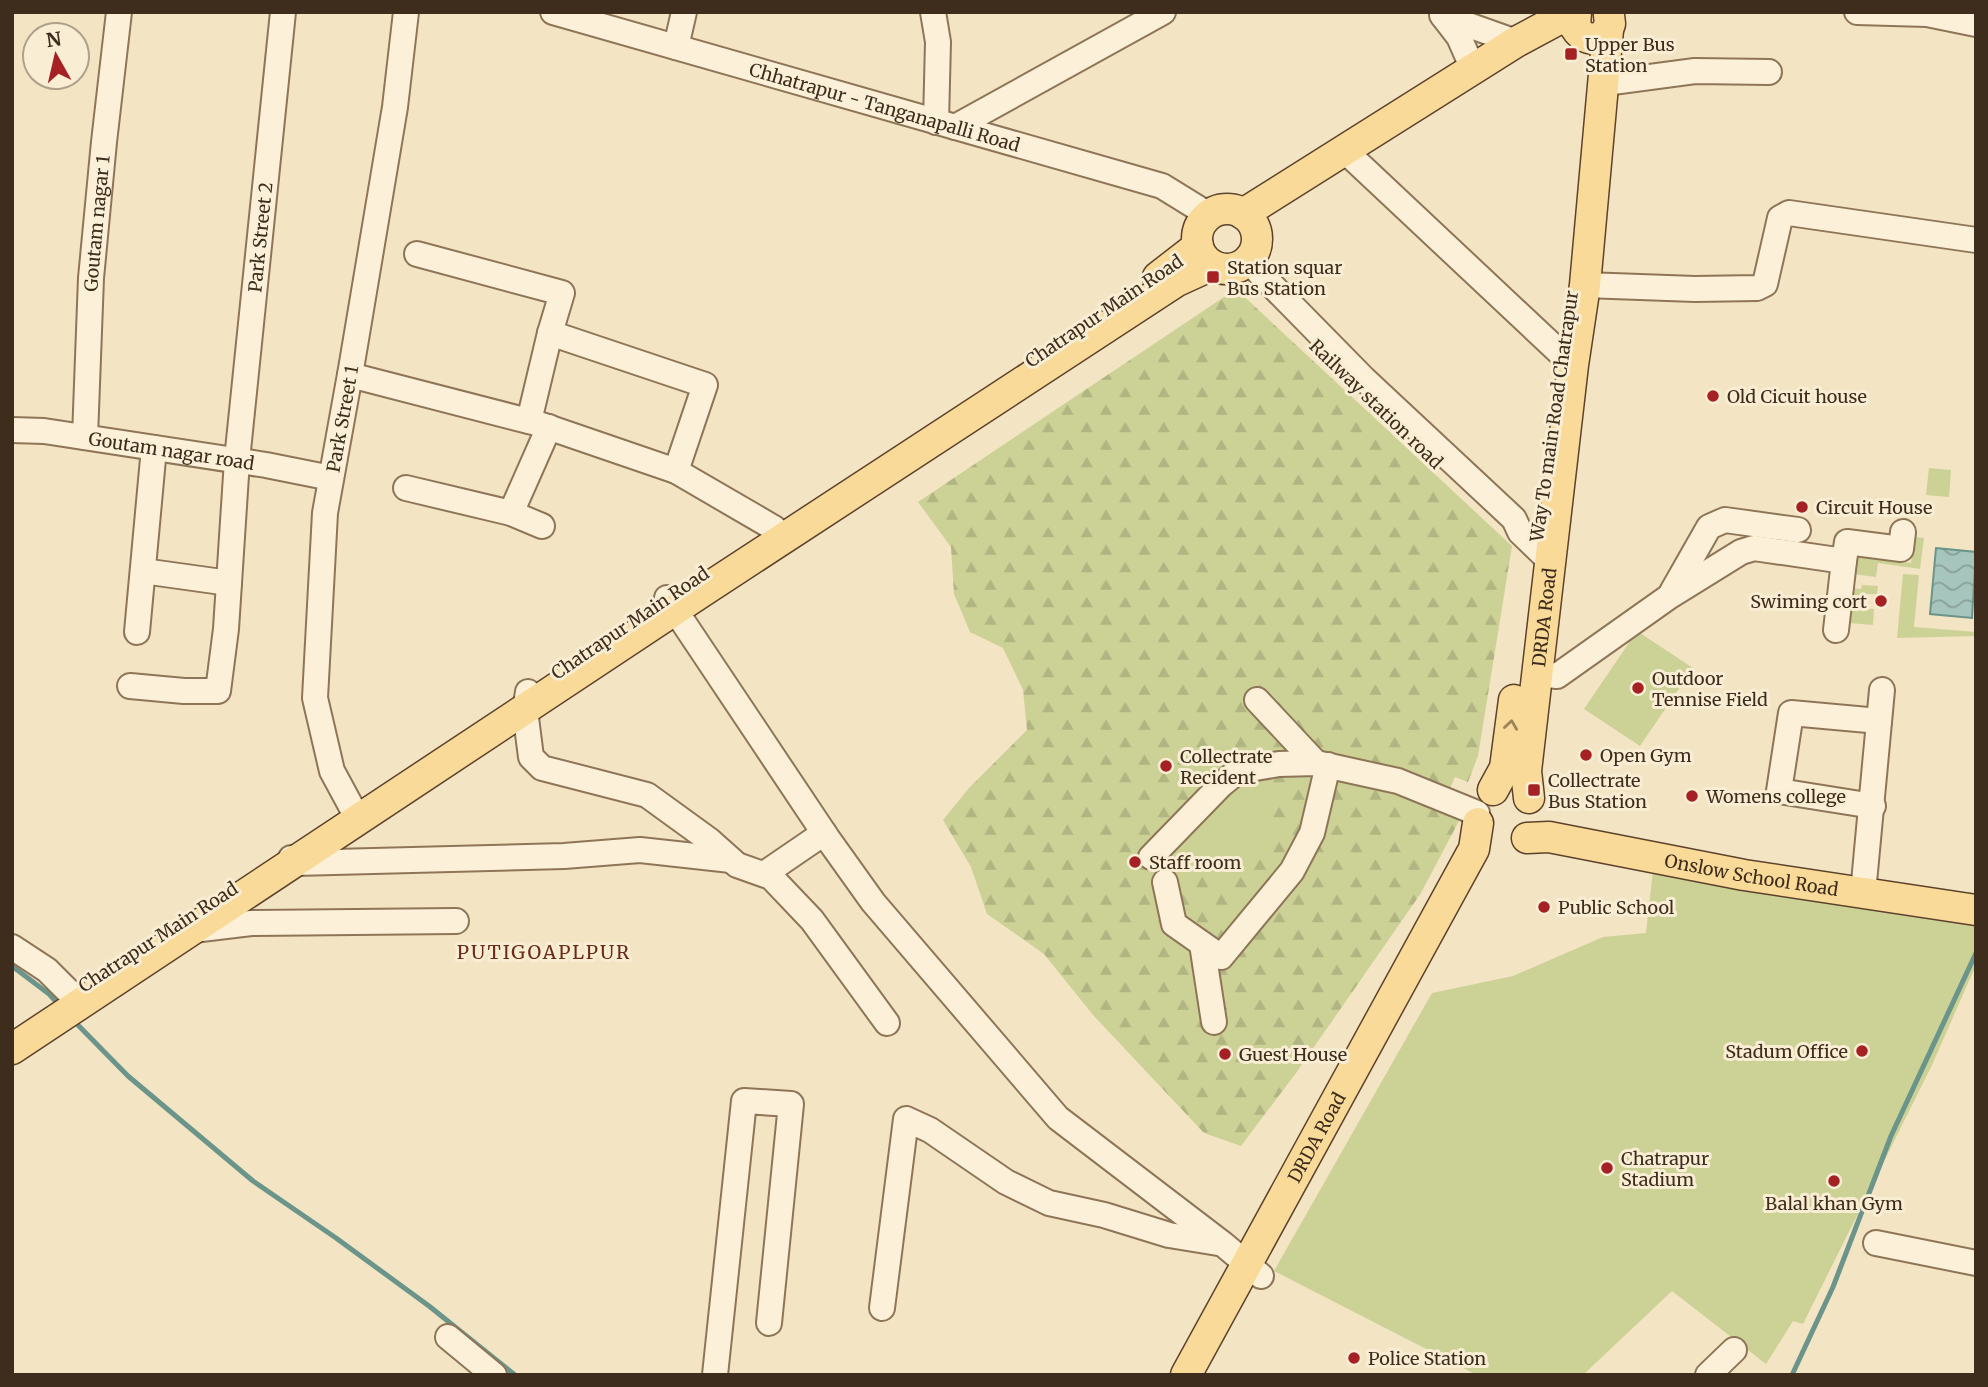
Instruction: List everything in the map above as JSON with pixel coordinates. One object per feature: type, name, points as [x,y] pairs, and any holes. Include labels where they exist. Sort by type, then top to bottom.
[{"type":"main road","points":[[1248,220],[1350,155],[1516,42],[1589,22]]},
{"type":"main road","points":[[1350,155],[1589,22]]},
{"type":"main road","name":"Way To main Road Chatrapur","points":[[1506,817],[1505,768],[1535,547],[1568,360],[1585,285],[1605,82],[1589,22]]},
{"type":"main road","name":"Way To main Road Chatrapur","points":[[1555,519],[1568,360],[1589,22]]},
{"type":"main road","points":[[1228,209],[1248,220],[1256,244],[1223,260],[1198,232],[1209,215],[1228,209]]},
{"type":"main road","name":"Chatrapur Main Road","points":[[64,1005],[357,814],[778,533],[1177,281],[1223,260]]},
{"type":"main road","name":"DRDA Road","points":[[1186,1375],[1254,1270],[1387,1052],[1488,857],[1526,771],[1538,674],[1535,547],[1555,519]]},
{"type":"main road","name":"Onslow School Road","points":[[1506,817],[1553,821],[1976,910]]},
{"type":"main road","name":"Onslow School Road","points":[[1864,885],[1976,894]]},
{"type":"main road","points":[[12,1033],[64,1005]]},
{"type":"main road","points":[[12,1049],[64,1005]]},
{"type":"main road","name":"DRDA Road","points":[[1206,1375],[1254,1270]]},
{"type":"street","name":"Goutam nagar 1","points":[[85,437],[91,278],[119,12]]},
{"type":"street","name":"Park Street 2","points":[[130,686],[218,691],[226,629],[237,460],[284,12]]},
{"type":"street","name":"Park Street 1","points":[[357,814],[332,771],[315,698],[324,513],[395,107],[406,12]]},
{"type":"street","name":"Chhatrapur - Tanganapalli Road","points":[[553,12],[1162,186],[1209,215]]},
{"type":"street","points":[[676,47],[684,12]]},
{"type":"street","points":[[933,12],[946,125],[1163,12]]},
{"type":"street","points":[[1857,12],[1927,13],[1976,24]]},
{"type":"street","points":[[1441,14],[1516,42]]},
{"type":"street","points":[[1441,14],[1460,37],[1473,69]]},
{"type":"street","points":[[1605,82],[1695,71],[1769,72]]},
{"type":"street","points":[[1350,155],[1568,360]]},
{"type":"street","points":[[1585,285],[1674,289],[1758,288],[1765,284],[1780,218],[1789,213],[1976,240]]},
{"type":"street","points":[[417,254],[562,293],[550,333],[539,424],[512,513]]},
{"type":"street","name":"Railway station road","points":[[1223,260],[1364,379],[1514,519],[1535,547]]},
{"type":"street","points":[[550,333],[705,385],[676,471]]},
{"type":"street","points":[[350,375],[539,424],[676,471],[778,533]]},
{"type":"street","name":"Goutam nagar road","points":[[12,429],[44,431],[237,460],[331,478]]},
{"type":"street","points":[[137,632],[154,448]]},
{"type":"street","points":[[406,488],[512,513],[542,526]]},
{"type":"street","points":[[1670,596],[1709,527],[1725,520],[1798,530]]},
{"type":"street","points":[[1836,630],[1847,542],[1901,549],[1903,532]]},
{"type":"street","points":[[1538,674],[1557,676],[1670,596],[1741,552],[1754,548],[1844,561]]},
{"type":"street","points":[[143,571],[229,583]]},
{"type":"street","points":[[671,604],[873,902],[1058,1118],[1254,1270]]},
{"type":"street","points":[[1864,885],[1882,690]]},
{"type":"street","points":[[527,700],[531,757],[542,768],[647,795],[677,815],[737,865],[771,877],[812,920],[887,1023]]},
{"type":"street","points":[[1257,700],[1322,764]]},
{"type":"street","points":[[1873,806],[1779,791],[1791,713],[1879,721]]},
{"type":"street","points":[[1151,858],[1221,785],[1238,771],[1279,764],[1322,764],[1398,781],[1506,817]]},
{"type":"street","points":[[1165,882],[1174,924],[1221,957],[1292,871],[1312,833],[1322,764]]},
{"type":"street","points":[[764,874],[824,833]]},
{"type":"street","points":[[291,857],[564,856],[640,850],[731,860]]},
{"type":"street","points":[[189,924],[456,921]]},
{"type":"street","points":[[1202,944],[1214,1022]]},
{"type":"street","points":[[12,947],[47,970],[64,1005]]},
{"type":"street","points":[[715,1375],[744,1101],[792,1104],[769,1323]]},
{"type":"street","points":[[882,1308],[906,1119],[930,1130],[1006,1182],[1049,1203],[1104,1215],[1169,1235],[1223,1244]]},
{"type":"street","points":[[1876,1243],[1976,1263]]},
{"type":"street","points":[[448,1337],[494,1375]]},
{"type":"street","points":[[1708,1375],[1734,1350]]},
{"type":"green space","points":[[1236,289],[1512,546],[1478,756],[1468,782],[1455,777],[1441,809],[1460,819],[1421,893],[1296,1073],[1241,1146],[1204,1133],[1093,1015],[1044,954],[987,914],[971,867],[943,820],[969,788],[1027,730],[1023,690],[1003,648],[970,632],[954,594],[951,547],[918,502]]},
{"type":"green space","points":[[1929,468],[1951,470],[1949,497],[1926,495]]},
{"type":"green space","points":[[1915,537],[1924,538],[1920,569],[1878,563],[1876,577],[1853,574],[1855,555],[1911,563]]},
{"type":"green space","points":[[1903,574],[1919,575],[1914,627],[1976,632],[1976,636],[1897,638]]},
{"type":"green space","points":[[1862,585],[1878,586],[1877,594],[1863,594],[1862,608],[1874,609],[1873,625],[1849,623],[1852,588],[1861,589]]},
{"type":"green space","name":"Outdoor Tennise Field","points":[[1637,631],[1693,668],[1640,746],[1584,709]]},
{"type":"green space","points":[[1272,769],[1264,852],[1248,865],[1198,872],[1168,845],[1241,780]]},
{"type":"green space","name":"Chatrapur Stadium","points":[[1653,870],[1976,917],[1976,965],[1932,1065],[1803,1324],[1793,1321],[1766,1364],[1672,1291],[1583,1375],[1477,1375],[1274,1271],[1432,993],[1513,976],[1603,937],[1646,933]]},
{"type":"water","points":[[1936,548],[1976,552],[1972,618],[1930,614]]},
{"type":"waterway","points":[[1792,1375],[1833,1287],[1891,1136],[1976,953]]},
{"type":"waterway","points":[[12,966],[49,994],[61,1007]]},
{"type":"waterway","points":[[72,1019],[128,1076],[253,1181],[429,1306],[515,1375]]},
{"type":"place","name":"Upper Bus Station","points":[[1571,54]]},
{"type":"place","name":"Station squar Bus Station","points":[[1213,277]]},
{"type":"place","name":"Old Cicuit house","points":[[1713,396]]},
{"type":"place","name":"Circuit House","points":[[1802,507]]},
{"type":"place","name":"Swiming cort","points":[[1881,601]]},
{"type":"place","name":"Outdoor Tennise Field","points":[[1638,688]]},
{"type":"place","name":"Open Gym","points":[[1586,755]]},
{"type":"place","name":"Collectrate Recident","points":[[1166,766]]},
{"type":"place","name":"Collectrate Bus Station","points":[[1534,790]]},
{"type":"place","name":"Womens college","points":[[1692,796]]},
{"type":"place","name":"Staff room","points":[[1135,862]]},
{"type":"place","name":"Public School","points":[[1544,907]]},
{"type":"place","name":"Stadum Office","points":[[1862,1051]]},
{"type":"place","name":"Guest House","points":[[1225,1054]]},
{"type":"place","name":"Chatrapur Stadium","points":[[1607,1168]]},
{"type":"place","name":"Balal khan Gym","points":[[1834,1181]]},
{"type":"place","name":"Police Station","points":[[1354,1358]]},
{"type":"district","name":"PUTIGOAPLPUR","points":[[544,952]]}]
